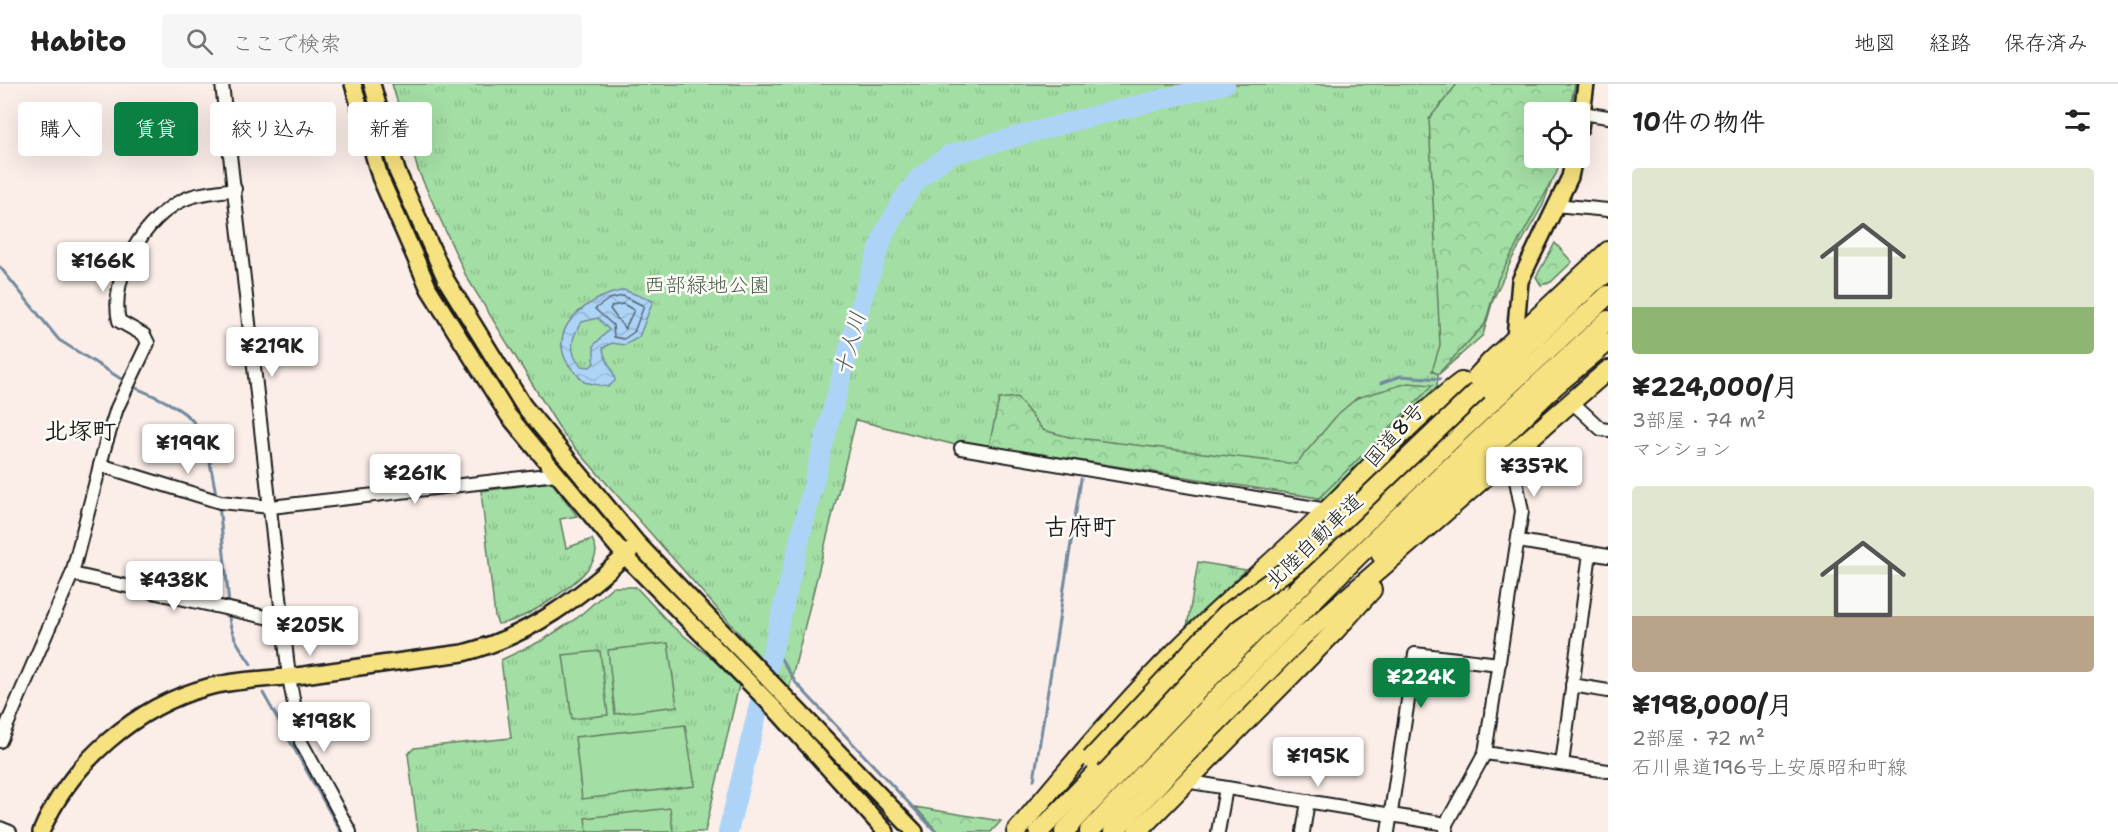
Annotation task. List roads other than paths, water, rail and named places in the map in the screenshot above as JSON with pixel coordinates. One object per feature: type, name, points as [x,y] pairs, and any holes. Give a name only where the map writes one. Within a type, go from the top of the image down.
[{"type":"highway","name":"国道8号","points":[[1026,830],[1053,817],[1258,603],[1311,557],[1491,361],[1608,251]]},
{"type":"highway","points":[[1515,338],[1608,272]]},
{"type":"highway","points":[[1026,830],[1226,614],[1301,560],[1589,287]]},
{"type":"highway","name":"北陸自動車道","points":[[1064,832],[1312,572],[1504,389],[1608,295]]},
{"type":"highway","name":"北陸自動車道","points":[[1089,832],[1236,676],[1328,583],[1608,320]]},
{"type":"highway","points":[[1113,832],[1344,592],[1555,386],[1608,342]]},
{"type":"highway","points":[[1573,403],[1571,396],[1575,378],[1591,357]]},
{"type":"highway","points":[[1026,830],[1101,728],[1165,662],[1245,584],[1327,510],[1434,402],[1491,361]]},
{"type":"highway","points":[[1304,636],[1410,546],[1608,370]]},
{"type":"highway","points":[[1137,832],[1335,631],[1410,546]]},
{"type":"main road","points":[[353,84],[380,177],[429,289],[508,416],[625,556],[743,675],[886,832]]},
{"type":"main road","points":[[372,84],[397,171],[446,280],[523,405],[638,544],[915,832]]},
{"type":"main road","points":[[1584,102],[1586,84]]},
{"type":"main road","points":[[1515,338],[1520,281],[1570,177],[1572,168]]},
{"type":"main road","points":[[41,832],[61,794],[82,767],[120,730],[171,700],[233,682],[289,677],[463,653],[489,646],[534,626],[578,597],[638,544]]},
{"type":"street","points":[[222,84],[289,677],[301,742],[350,832]]},
{"type":"street","points":[[1590,120],[1608,117]]},
{"type":"street","points":[[0,741],[72,574],[117,408],[148,343],[144,335],[120,321],[117,309],[123,272],[142,236],[162,215],[183,199],[235,189]]},
{"type":"street","points":[[1555,206],[1608,210]]},
{"type":"street","points":[[1573,403],[1601,429],[1608,430]]},
{"type":"street","points":[[961,448],[1327,510]]},
{"type":"street","points":[[1185,781],[1391,815],[1446,828],[1485,753],[1522,511],[1511,455]]},
{"type":"street","points":[[100,465],[220,502],[271,507],[556,474]]},
{"type":"street","points":[[1519,542],[1608,556]]},
{"type":"street","points":[[1562,764],[1590,553]]},
{"type":"street","points":[[72,574],[283,621]]},
{"type":"street","points":[[1388,832],[1415,654],[1499,664]]},
{"type":"street","points":[[1572,685],[1608,691]]},
{"type":"street","points":[[1485,753],[1608,771]]},
{"type":"street","points":[[1218,832],[1226,788]]},
{"type":"street","points":[[1303,832],[1308,801]]},
{"type":"street","points":[[0,828],[10,832]]},
{"type":"water","points":[[624,290],[653,301],[639,337],[625,345],[612,343],[603,348],[615,381],[608,387],[584,382],[565,360],[562,343],[564,331],[579,311],[613,293]],"holes":[[[598,318],[609,330],[594,345],[594,363],[590,367],[581,366],[574,356],[572,344],[575,333],[582,322]]]},
{"type":"waterway","name":"十人川","points":[[728,832],[820,457],[863,296],[884,234],[903,199],[919,178],[949,155],[1085,118],[1225,84]]},
{"type":"waterway","points":[[0,267],[59,340],[126,382]]},
{"type":"waterway","points":[[1381,383],[1401,376],[1440,379]]},
{"type":"waterway","points":[[131,386],[170,404],[196,424],[207,449],[217,498]]},
{"type":"waterway","points":[[1034,780],[1081,479]]},
{"type":"waterway","points":[[219,504],[229,604]]},
{"type":"waterway","points":[[229,616],[234,636],[251,664]]},
{"type":"waterway","points":[[773,646],[796,683],[936,832]]},
{"type":"waterway","points":[[263,693],[341,832]]},
{"type":"district","name":"北塚町","points":[[80,431]]},
{"type":"district","name":"古府町","points":[[1080,527]]},
{"type":"park label","name":"西部緑地公園","points":[[707,285]]}]
